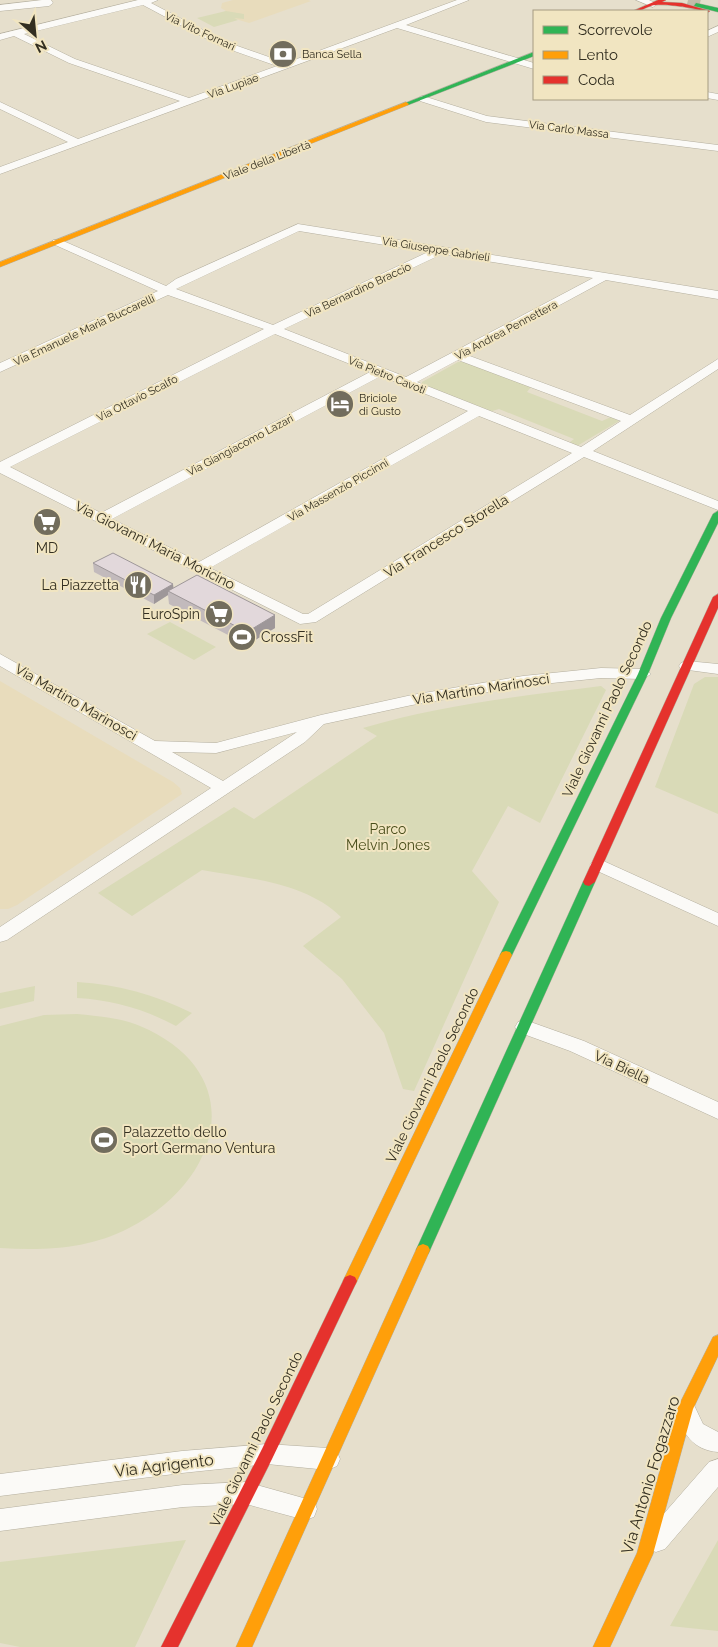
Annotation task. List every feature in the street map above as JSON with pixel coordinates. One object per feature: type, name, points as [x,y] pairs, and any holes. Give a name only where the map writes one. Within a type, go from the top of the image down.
[{"type":"main road","points":[[646,10],[658,2]]},
{"type":"main road","points":[[638,10],[658,2],[677,2],[703,6],[718,11]]},
{"type":"main road","points":[[703,6],[718,3]]},
{"type":"main road","name":"Viale della Libertà","points":[[0,265],[533,54]]},
{"type":"main road","name":"Viale Giovanni Paolo Secondo","points":[[169,1647],[267,1454],[561,840],[643,674],[666,618],[718,514]]},
{"type":"main road","points":[[244,1647],[599,865],[718,597]]},
{"type":"main road","name":"Via Antonio Fogazzaro","points":[[601,1647],[645,1554],[685,1409],[718,1341]]},
{"type":"street","points":[[0,2],[24,0]]},
{"type":"street","points":[[0,8],[49,3],[46,0]]},
{"type":"street","name":"Via Lupiae","points":[[0,171],[465,0]]},
{"type":"street","points":[[640,0],[658,2]]},
{"type":"street","points":[[1,36],[16,34],[147,1]]},
{"type":"street","name":"Via Vito Fornari","points":[[147,1],[223,44],[286,66]]},
{"type":"street","points":[[396,25],[533,66]]},
{"type":"street","points":[[16,34],[72,61],[190,102]]},
{"type":"street","name":"Via Carlo Massa","points":[[423,99],[486,119],[718,148]]},
{"type":"street","points":[[0,105],[78,143]]},
{"type":"street","name":"Via Giuseppe Gabrieli","points":[[166,290],[180,280],[298,227],[718,295]]},
{"type":"street","name":"Via Pietro Cavoti","points":[[57,242],[166,290],[274,330],[476,412],[718,506]]},
{"type":"street","name":"Via Bernardino Braccio","points":[[274,330],[441,250]]},
{"type":"street","name":"Via Andrea Pennettera","points":[[405,383],[606,276]]},
{"type":"street","name":"Via Emanuele Maria Buccarelli","points":[[0,368],[160,295],[166,290]]},
{"type":"street","name":"Via Ottavio Scalfo","points":[[0,468],[274,330]]},
{"type":"street","points":[[458,356],[632,420]]},
{"type":"street","points":[[581,453],[718,363]]},
{"type":"street","name":"Via Giangiacomo Lazari","points":[[102,518],[379,372]]},
{"type":"street","name":"Via Massenzio Piccinni","points":[[200,568],[476,412]]},
{"type":"street","name":"Via Francesco Storella","points":[[311,620],[581,453]]},
{"type":"street","name":"Via Giovanni Maria Moricino","points":[[0,468],[300,619],[311,620]]},
{"type":"street","name":"Via Martino Marinosci","points":[[0,659],[223,788],[298,738],[321,720]]},
{"type":"street","points":[[687,666],[718,669]]},
{"type":"street","name":"Via Martino Marinosci","points":[[152,746],[216,748],[321,720],[412,700],[523,681],[601,672],[643,674]]},
{"type":"street","points":[[0,936],[223,788]]},
{"type":"street","points":[[599,865],[718,920]]},
{"type":"street","name":"Via Biella","points":[[525,1027],[577,1046],[718,1111]]},
{"type":"street","points":[[685,1409],[695,1431],[718,1442]]},
{"type":"street","name":"Via Agrigento","points":[[0,1485],[182,1462],[267,1454],[328,1459]]},
{"type":"street","points":[[645,1554],[718,1470]]},
{"type":"street","points":[[0,1520],[183,1496],[246,1494],[305,1510]]},
{"type":"shaded area","points":[[233,0],[311,1],[249,23],[219,14],[226,11],[221,8],[222,3]]},
{"type":"shaded area","points":[[0,681],[173,782],[180,788],[182,794],[17,905],[8,909],[0,909]]},
{"type":"green space","points":[[226,11],[244,14],[244,19],[234,18],[238,20],[214,27],[197,18]]},
{"type":"green space","points":[[458,362],[466,362],[531,387],[527,392],[602,421],[611,417],[619,421],[577,446],[570,442],[574,439],[499,409],[489,412],[422,385],[422,382]]},
{"type":"green space","points":[[170,622],[216,647],[194,660],[147,634]]},
{"type":"green space","points":[[705,677],[718,677],[718,814],[655,787],[694,684]]},
{"type":"green space","name":"Parco Melvin Jones","points":[[601,686],[606,690],[540,823],[508,806],[472,871],[499,902],[414,1091],[403,1089],[384,1033],[342,979],[303,946],[341,917],[327,906],[311,896],[294,889],[257,879],[202,870],[132,916],[98,893],[234,807],[254,819],[377,736],[363,728],[451,707]]},
{"type":"green space","points":[[77,982],[122,988],[164,1001],[192,1013],[176,1026],[128,1006],[77,998]]},
{"type":"green space","points":[[35,986],[34,1001],[0,1009],[0,993]]},
{"type":"green space","name":"Palazzetto dello Sport Germano Ventura","points":[[77,1014],[117,1019],[140,1026],[175,1046],[198,1071],[210,1098],[211,1127],[203,1156],[186,1183],[161,1208],[114,1235],[82,1244],[50,1249],[0,1248],[0,1026],[44,1015]]},
{"type":"green space","points":[[186,1540],[135,1647],[20,1647],[0,1643],[0,1562]]},
{"type":"green space","points":[[718,1540],[718,1631],[670,1626]]},
{"type":"building","points":[[113,553],[173,584],[154,595],[93,563]]},
{"type":"building","points":[[197,575],[275,615],[247,632],[168,591]]},
{"type":"tunnel","points":[[688,0],[700,3]]},
{"type":"traffic: fast","points":[[696,5],[718,10]]},
{"type":"traffic: fast","points":[[406,104],[533,54]]},
{"type":"traffic: fast","points":[[506,955],[643,674],[666,618],[718,514]]},
{"type":"traffic: fast","points":[[423,1250],[589,882]]},
{"type":"traffic: slow","points":[[0,265],[406,104]]},
{"type":"traffic: slow","points":[[350,1281],[506,955]]},
{"type":"traffic: slow","points":[[244,1647],[423,1250]]},
{"type":"traffic: slow","points":[[601,1647],[645,1554],[685,1409],[718,1341]]},
{"type":"traffic: jam","points":[[638,10],[663,0]]},
{"type":"traffic: jam","points":[[660,4],[682,5],[703,10]]},
{"type":"traffic: jam","points":[[589,882],[718,597]]},
{"type":"traffic: jam","points":[[169,1647],[267,1454],[350,1281]]},
{"type":"place","name":"Banca Sella","points":[[283,54]]},
{"type":"place","name":"Briciole di Gusto","points":[[340,404]]},
{"type":"place","name":"MD","points":[[47,522]]},
{"type":"place","name":"La Piazzetta","points":[[138,585]]},
{"type":"place","name":"EuroSpin","points":[[219,614]]},
{"type":"place","name":"CrossFit","points":[[242,637]]},
{"type":"place","name":"Palazzetto dello Sport Germano Ventura","points":[[104,1140]]}]
